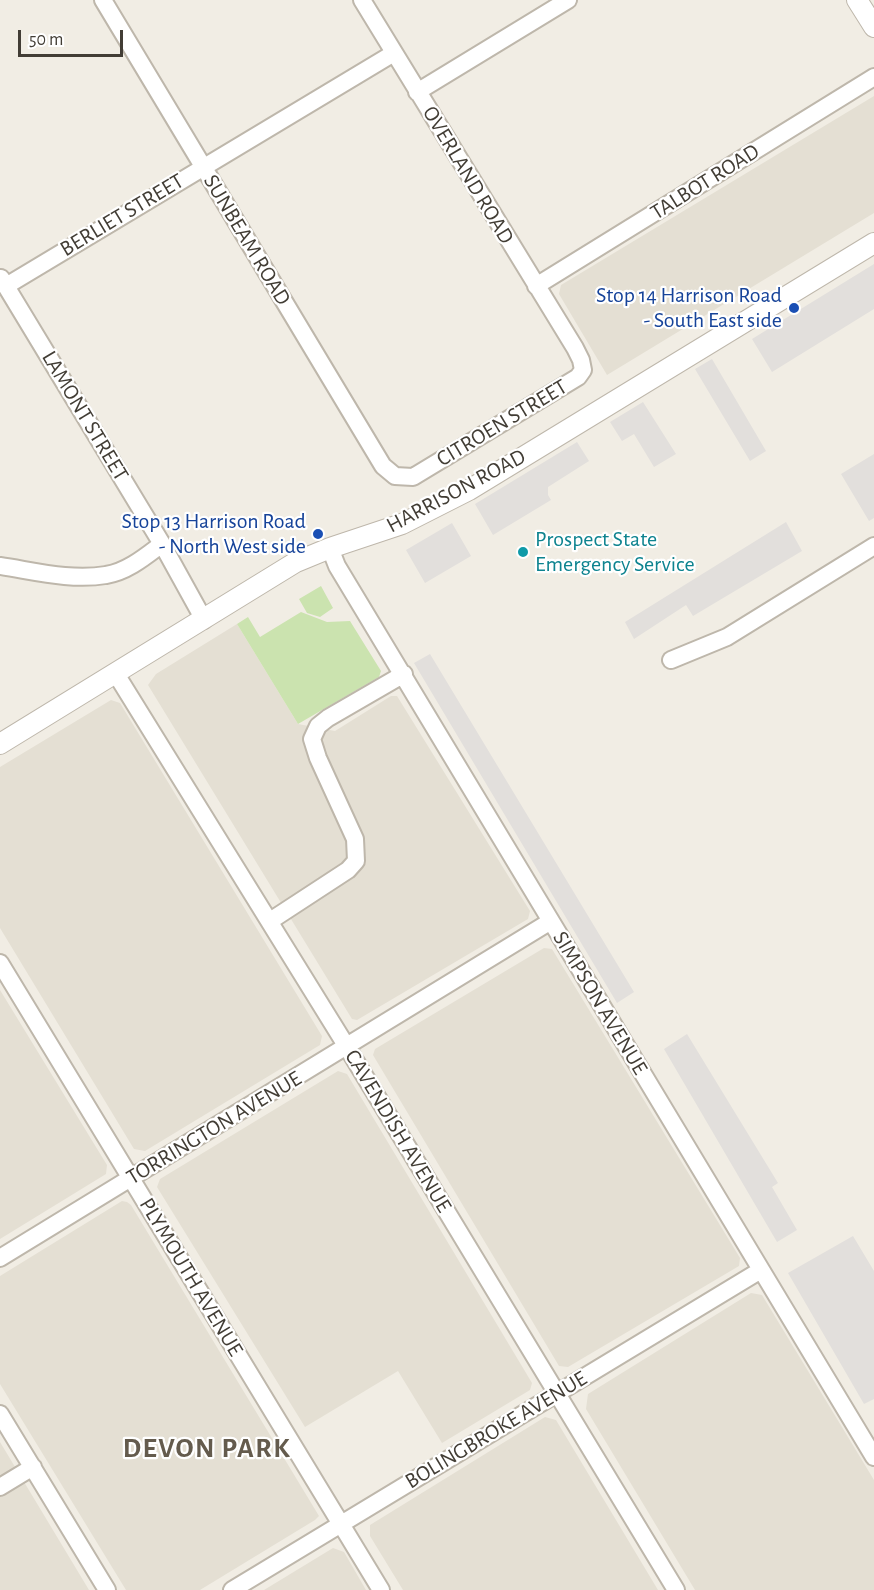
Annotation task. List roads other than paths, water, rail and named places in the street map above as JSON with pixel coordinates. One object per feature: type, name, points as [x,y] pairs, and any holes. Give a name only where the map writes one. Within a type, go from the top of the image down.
[{"type":"street","name":"SUNBEAM ROAD","points":[[103,0],[383,466],[395,476]]},
{"type":"street","name":"OVERLAND ROAD","points":[[362,0],[575,348]]},
{"type":"street","points":[[417,92],[568,0]]},
{"type":"street","points":[[857,0],[874,27]]},
{"type":"street","name":"BERLIET STREET","points":[[3,281],[394,53]]},
{"type":"street","name":"TALBOT ROAD","points":[[536,286],[874,77]]},
{"type":"street","name":"HARRISON ROAD","points":[[0,744],[296,562],[402,524],[469,490],[874,243]]},
{"type":"street","name":"LAMONT STREET","points":[[3,281],[162,544],[204,620]]},
{"type":"street","name":"CITROEN STREET","points":[[395,476],[413,477],[578,377],[583,370],[575,348]]},
{"type":"street","points":[[0,566],[75,577],[108,575],[141,561],[162,544]]},
{"type":"street","points":[[671,660],[727,636],[874,546]]},
{"type":"street","name":"SIMPSON AVENUE","points":[[330,548],[337,566],[874,1457]]},
{"type":"street","name":"CAVENDISH AVENUE","points":[[116,674],[270,921],[676,1590]]},
{"type":"street","points":[[270,921],[348,870],[356,861],[355,838],[318,758],[312,739],[318,726],[404,674]]},
{"type":"street","name":"TORRINGTON AVENUE","points":[[0,1258],[551,921]]},
{"type":"street","name":"PLYMOUTH AVENUE","points":[[0,963],[381,1590]]},
{"type":"street","name":"BOLINGBROKE AVENUE","points":[[232,1590],[761,1270]]},
{"type":"street","points":[[0,1414],[107,1590]]},
{"type":"street","points":[[0,1487],[33,1467]]},
{"type":"place","name":"Stop 14 Harrison Road - South East side","points":[[794,308]]},
{"type":"place","name":"Stop 13 Harrison Road - North West side","points":[[318,534]]},
{"type":"place","name":"Prospect State Emergency Service","points":[[523,552]]},
{"type":"district","name":"DEVON PARK","points":[[207,1449]]}]
